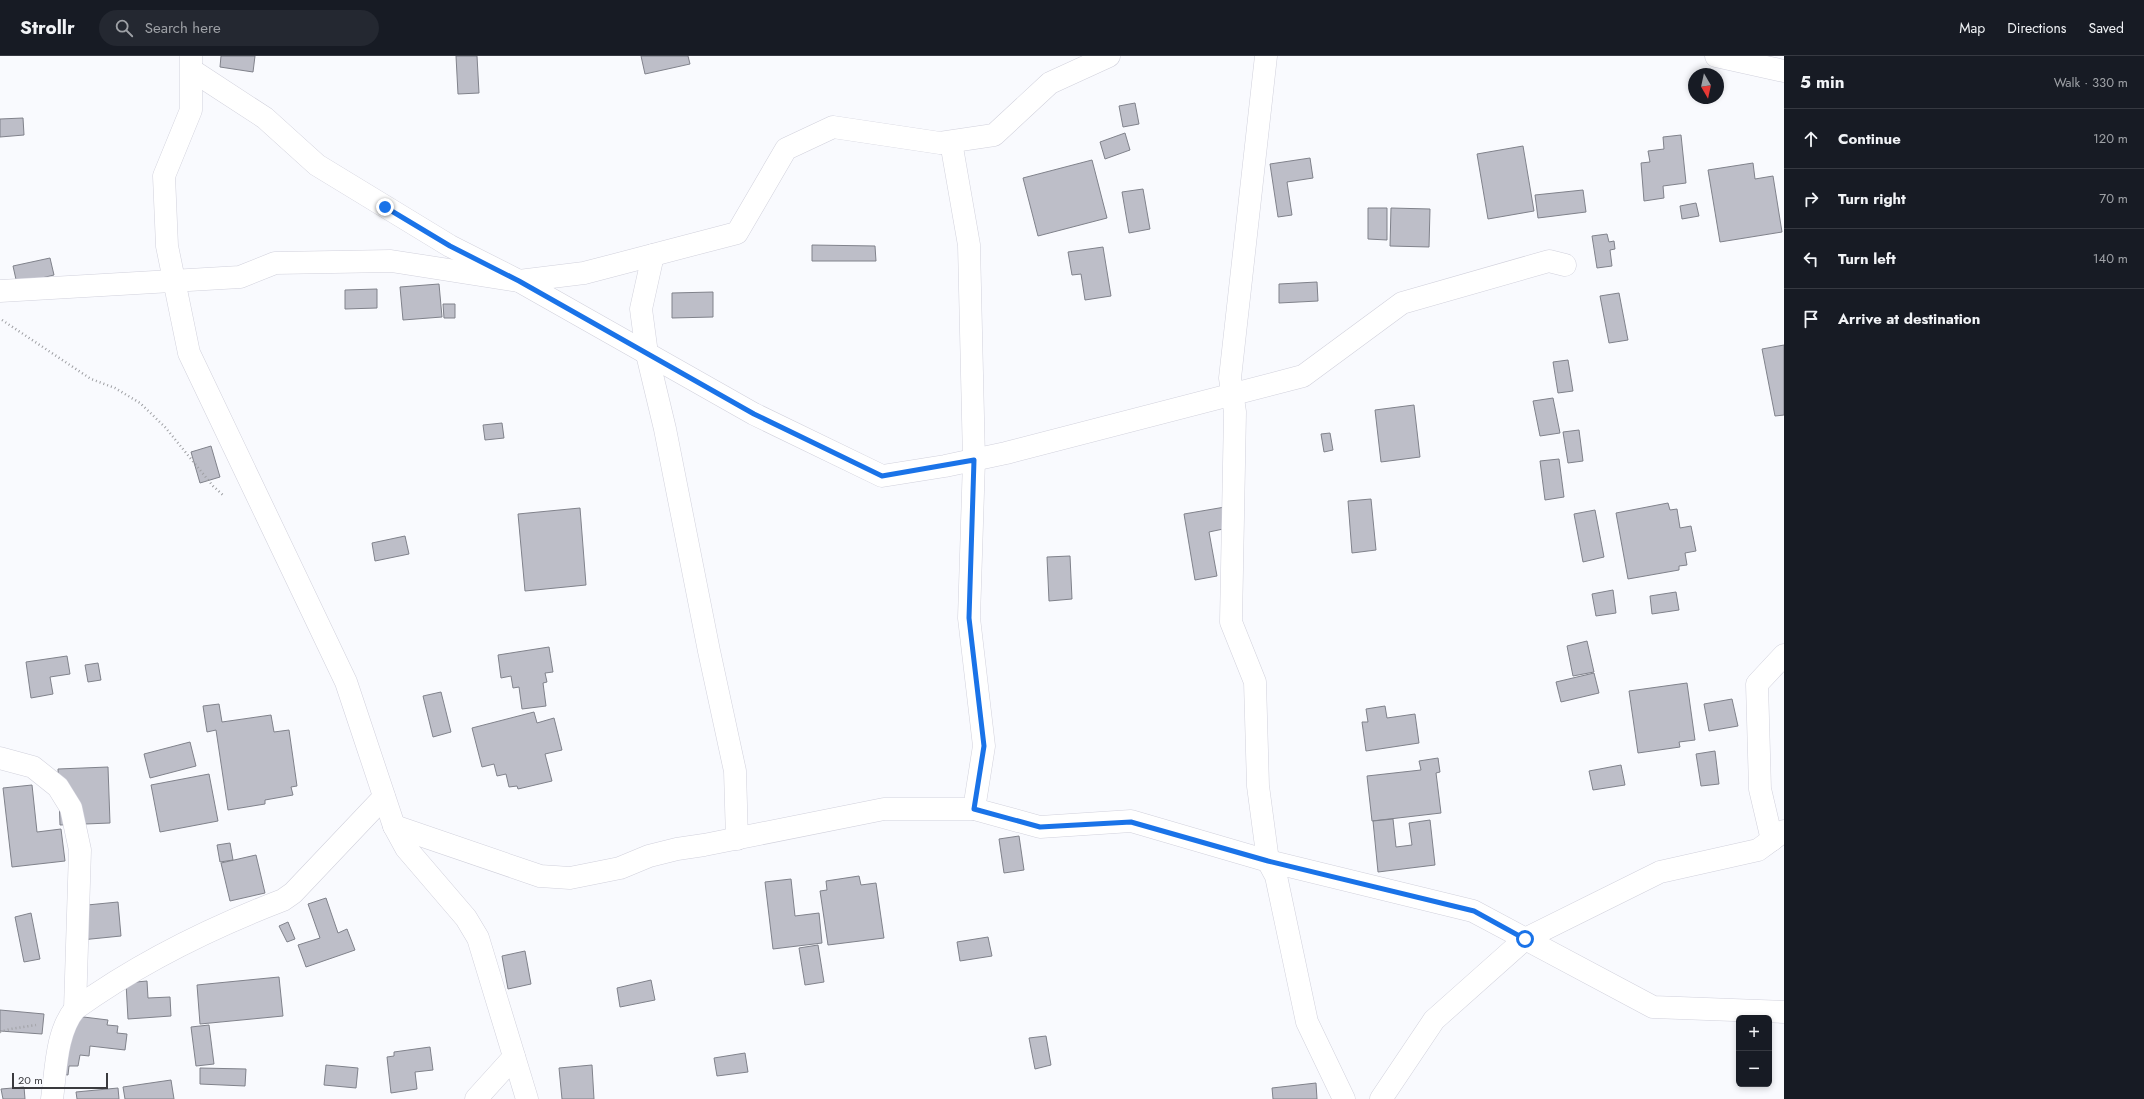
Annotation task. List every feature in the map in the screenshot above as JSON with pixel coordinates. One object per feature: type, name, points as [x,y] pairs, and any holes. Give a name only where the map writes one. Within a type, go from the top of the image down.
[{"type":"street","points":[[0,290],[175,282],[240,277],[275,263],[391,261],[519,281],[584,273],[737,233],[786,149],[833,127],[940,143],[994,135],[1050,83],[1109,56]]},
{"type":"street","points":[[1266,56],[1230,378],[1235,412],[1231,622],[1255,682],[1258,786],[1268,861],[1276,876],[1308,1022],[1344,1099]]},
{"type":"street","points":[[1716,56],[1784,71]]},
{"type":"street","points":[[192,64],[265,118],[317,165],[450,246],[519,281],[754,414],[882,476],[974,460],[1303,376],[1402,302],[1549,262],[1565,265]]},
{"type":"street","points":[[192,64],[191,110],[164,176],[167,246],[189,353],[264,515],[346,682],[394,826],[406,848],[466,918],[478,938],[527,1099]]},
{"type":"street","points":[[951,142],[969,245],[974,460],[969,618],[984,746],[974,809]]},
{"type":"street","points":[[653,255],[641,309],[647,354],[665,429],[708,651],[735,772],[737,839]]},
{"type":"street","points":[[1381,1099],[1434,1020],[1525,939],[1660,872],[1758,850],[1778,835],[1760,789],[1757,684],[1784,655]]},
{"type":"street","points":[[0,758],[33,767],[58,786],[71,808],[80,850],[75,1009]]},
{"type":"street","points":[[52,1099],[62,1033],[68,1017],[75,1009],[133,972],[201,934],[283,900],[293,893],[384,797]]},
{"type":"street","points":[[394,826],[540,876],[570,878],[620,868],[649,856],[677,849],[737,839],[884,809],[974,809],[1040,827],[1131,822],[1268,861],[1474,911],[1653,1007],[1784,1012]]},
{"type":"street","points":[[476,1099],[514,1057]]},
{"type":"path","points":[[0,318],[91,378],[115,388],[140,403],[165,427],[218,490],[224,495],[264,515]]},
{"type":"building","points":[[221,56],[255,56],[253,72],[220,67]]},
{"type":"building","points":[[456,56],[477,56],[479,93],[458,94]]},
{"type":"building","points":[[641,56],[688,56],[690,64],[645,74]]},
{"type":"building","points":[[1135,103],[1139,124],[1123,127],[1119,106]]},
{"type":"building","points":[[23,118],[24,135],[0,137],[0,119]]},
{"type":"building","points":[[1125,133],[1130,150],[1105,159],[1100,142]]},
{"type":"building","points":[[1681,135],[1686,183],[1663,186],[1664,198],[1644,201],[1641,163],[1650,162],[1648,151],[1664,149],[1663,137]]},
{"type":"building","points":[[1523,146],[1534,211],[1488,219],[1477,154]]},
{"type":"building","points":[[1310,158],[1313,178],[1287,182],[1292,215],[1278,217],[1270,164]]},
{"type":"building","points":[[1092,160],[1107,218],[1038,236],[1023,178]]},
{"type":"building","points":[[1753,163],[1755,179],[1773,176],[1782,232],[1720,242],[1708,170]]},
{"type":"building","points":[[1143,189],[1150,229],[1129,233],[1122,192]]},
{"type":"building","points":[[1583,190],[1586,212],[1538,218],[1535,195]]},
{"type":"building","points":[[1696,203],[1699,216],[1682,219],[1680,206]]},
{"type":"building","points":[[1368,208],[1387,208],[1387,240],[1368,239]]},
{"type":"building","points":[[1391,208],[1430,209],[1429,247],[1390,246]]},
{"type":"building","points":[[1607,234],[1609,242],[1614,241],[1615,249],[1610,250],[1612,266],[1597,268],[1592,236]]},
{"type":"building","points":[[812,245],[875,246],[876,261],[812,261]]},
{"type":"building","points":[[1103,247],[1111,296],[1085,300],[1081,274],[1072,275],[1068,252]]},
{"type":"building","points":[[50,258],[54,275],[17,284],[13,266]]},
{"type":"building","points":[[1317,282],[1318,301],[1279,303],[1279,284]]},
{"type":"building","points":[[439,284],[442,317],[403,320],[400,287]]},
{"type":"building","points":[[377,289],[377,308],[345,309],[345,290]]},
{"type":"building","points":[[713,292],[713,317],[672,318],[672,293]]},
{"type":"building","points":[[1619,293],[1628,340],[1609,343],[1600,296]]},
{"type":"building","points":[[443,304],[455,304],[455,318],[444,318]]},
{"type":"building","points":[[1784,345],[1784,415],[1775,416],[1762,349]]},
{"type":"building","points":[[1568,360],[1573,391],[1558,393],[1553,362]]},
{"type":"building","points":[[1553,398],[1560,433],[1540,436],[1533,401]]},
{"type":"building","points":[[1414,405],[1420,457],[1381,462],[1375,410]]},
{"type":"building","points":[[502,423],[504,438],[485,440],[483,425]]},
{"type":"building","points":[[1579,430],[1583,461],[1568,463],[1563,432]]},
{"type":"building","points":[[1330,433],[1333,450],[1324,452],[1321,434]]},
{"type":"building","points":[[211,446],[220,477],[200,483],[191,452]]},
{"type":"building","points":[[1559,459],[1564,497],[1545,500],[1540,461]]},
{"type":"building","points":[[1371,499],[1376,550],[1352,553],[1348,501]]},
{"type":"building","points":[[1668,503],[1670,510],[1677,509],[1680,528],[1691,526],[1696,551],[1685,553],[1687,565],[1679,566],[1679,570],[1628,579],[1616,513]]},
{"type":"building","points":[[1225,507],[1228,528],[1209,532],[1217,576],[1195,580],[1184,514]]},
{"type":"building","points":[[580,508],[586,585],[525,591],[518,514]]},
{"type":"building","points":[[1595,510],[1604,557],[1583,562],[1574,514]]},
{"type":"building","points":[[405,536],[409,554],[375,561],[372,543]]},
{"type":"building","points":[[1070,556],[1072,599],[1049,601],[1047,557]]},
{"type":"building","points":[[1613,590],[1616,613],[1596,616],[1592,594]]},
{"type":"building","points":[[1676,592],[1679,610],[1652,614],[1650,596]]},
{"type":"building","points":[[1587,641],[1594,672],[1573,676],[1567,646]]},
{"type":"building","points":[[549,647],[553,672],[545,673],[547,682],[543,683],[546,706],[522,709],[519,687],[513,688],[511,676],[501,678],[498,655]]},
{"type":"building","points":[[67,656],[70,674],[50,677],[53,694],[31,698],[26,662]]},
{"type":"building","points":[[98,663],[101,680],[88,682],[85,665]]},
{"type":"building","points":[[1594,673],[1599,693],[1561,702],[1556,682]]},
{"type":"building","points":[[1687,683],[1695,740],[1679,742],[1680,747],[1638,753],[1629,691]]},
{"type":"building","points":[[441,692],[451,732],[433,737],[423,696]]},
{"type":"building","points":[[1732,699],[1738,726],[1709,731],[1704,704]]},
{"type":"building","points":[[219,704],[222,722],[271,715],[274,732],[289,730],[297,786],[291,787],[293,795],[265,800],[265,804],[228,810],[216,730],[207,732],[203,706]]},
{"type":"building","points":[[1385,706],[1387,718],[1415,714],[1419,743],[1366,751],[1362,722],[1368,722],[1366,709]]},
{"type":"building","points":[[534,712],[537,723],[554,718],[562,750],[545,754],[552,781],[518,789],[517,786],[509,787],[506,774],[497,776],[494,764],[482,767],[472,728]]},
{"type":"building","points":[[190,742],[196,766],[150,778],[144,754]]},
{"type":"building","points":[[1715,751],[1719,784],[1701,786],[1696,754]]},
{"type":"building","points":[[1438,758],[1440,772],[1436,773],[1441,813],[1372,821],[1367,776],[1421,770],[1419,761]]},
{"type":"building","points":[[1621,765],[1625,785],[1593,790],[1589,771]]},
{"type":"building","points":[[108,767],[110,823],[60,825],[58,769]]},
{"type":"building","points":[[209,774],[218,821],[160,832],[151,785]]},
{"type":"building","points":[[32,785],[37,832],[61,829],[65,861],[12,867],[3,788]]},
{"type":"building","points":[[1393,819],[1396,847],[1412,845],[1409,823],[1430,820],[1435,865],[1378,872],[1373,821]]},
{"type":"building","points":[[1019,836],[1024,870],[1004,873],[999,839]]},
{"type":"building","points":[[230,843],[233,860],[220,862],[217,845]]},
{"type":"building","points":[[256,855],[265,893],[230,901],[221,863]]},
{"type":"building","points":[[859,876],[861,885],[876,883],[884,938],[828,945],[820,891],[827,890],[826,881]]},
{"type":"building","points":[[791,879],[795,916],[819,913],[822,943],[773,949],[765,882]]},
{"type":"building","points":[[326,898],[338,933],[347,929],[355,950],[306,967],[298,945],[320,938],[308,904]]},
{"type":"building","points":[[118,902],[121,936],[81,940],[77,906]]},
{"type":"building","points":[[31,913],[40,959],[24,962],[15,917]]},
{"type":"building","points":[[288,922],[295,939],[287,942],[279,926]]},
{"type":"building","points":[[988,937],[992,956],[960,961],[957,942]]},
{"type":"building","points":[[818,945],[824,982],[805,985],[799,948]]},
{"type":"building","points":[[525,951],[531,984],[508,989],[502,956]]},
{"type":"building","points":[[279,977],[283,1016],[200,1024],[197,985]]},
{"type":"building","points":[[651,980],[655,1000],[620,1007],[617,988]]},
{"type":"building","points":[[147,981],[148,998],[170,997],[171,1016],[128,1019],[126,983]]},
{"type":"building","points":[[0,1010],[44,1014],[42,1034],[0,1031]]},
{"type":"building","points":[[59,1014],[108,1020],[107,1025],[118,1026],[117,1033],[127,1034],[125,1050],[90,1046],[89,1056],[80,1055],[78,1066],[69,1066],[68,1075],[53,1073]]},
{"type":"building","points":[[209,1025],[214,1064],[196,1066],[191,1027]]},
{"type":"building","points":[[1046,1036],[1051,1065],[1035,1069],[1029,1038]]},
{"type":"building","points":[[430,1047],[433,1070],[415,1072],[417,1089],[391,1093],[387,1057],[394,1056],[394,1052]]},
{"type":"building","points":[[745,1053],[748,1072],[717,1076],[714,1058]]},
{"type":"building","points":[[326,1065],[358,1068],[356,1088],[324,1085]]},
{"type":"building","points":[[592,1065],[594,1099],[562,1099],[559,1068]]},
{"type":"building","points":[[200,1068],[246,1069],[245,1086],[200,1084]]},
{"type":"building","points":[[171,1080],[174,1099],[125,1099],[123,1087]]},
{"type":"building","points":[[1316,1083],[1317,1099],[1273,1099],[1272,1088]]},
{"type":"building","points":[[24,1087],[25,1099],[3,1099],[1,1089]]},
{"type":"building","points":[[118,1088],[119,1099],[77,1099],[76,1092]]},
{"type":"route","points":[[385,207],[450,246],[519,281],[754,414],[882,476],[974,460],[969,618],[984,746],[974,809],[1040,827],[1131,822],[1268,861],[1474,911],[1525,939]]}]
